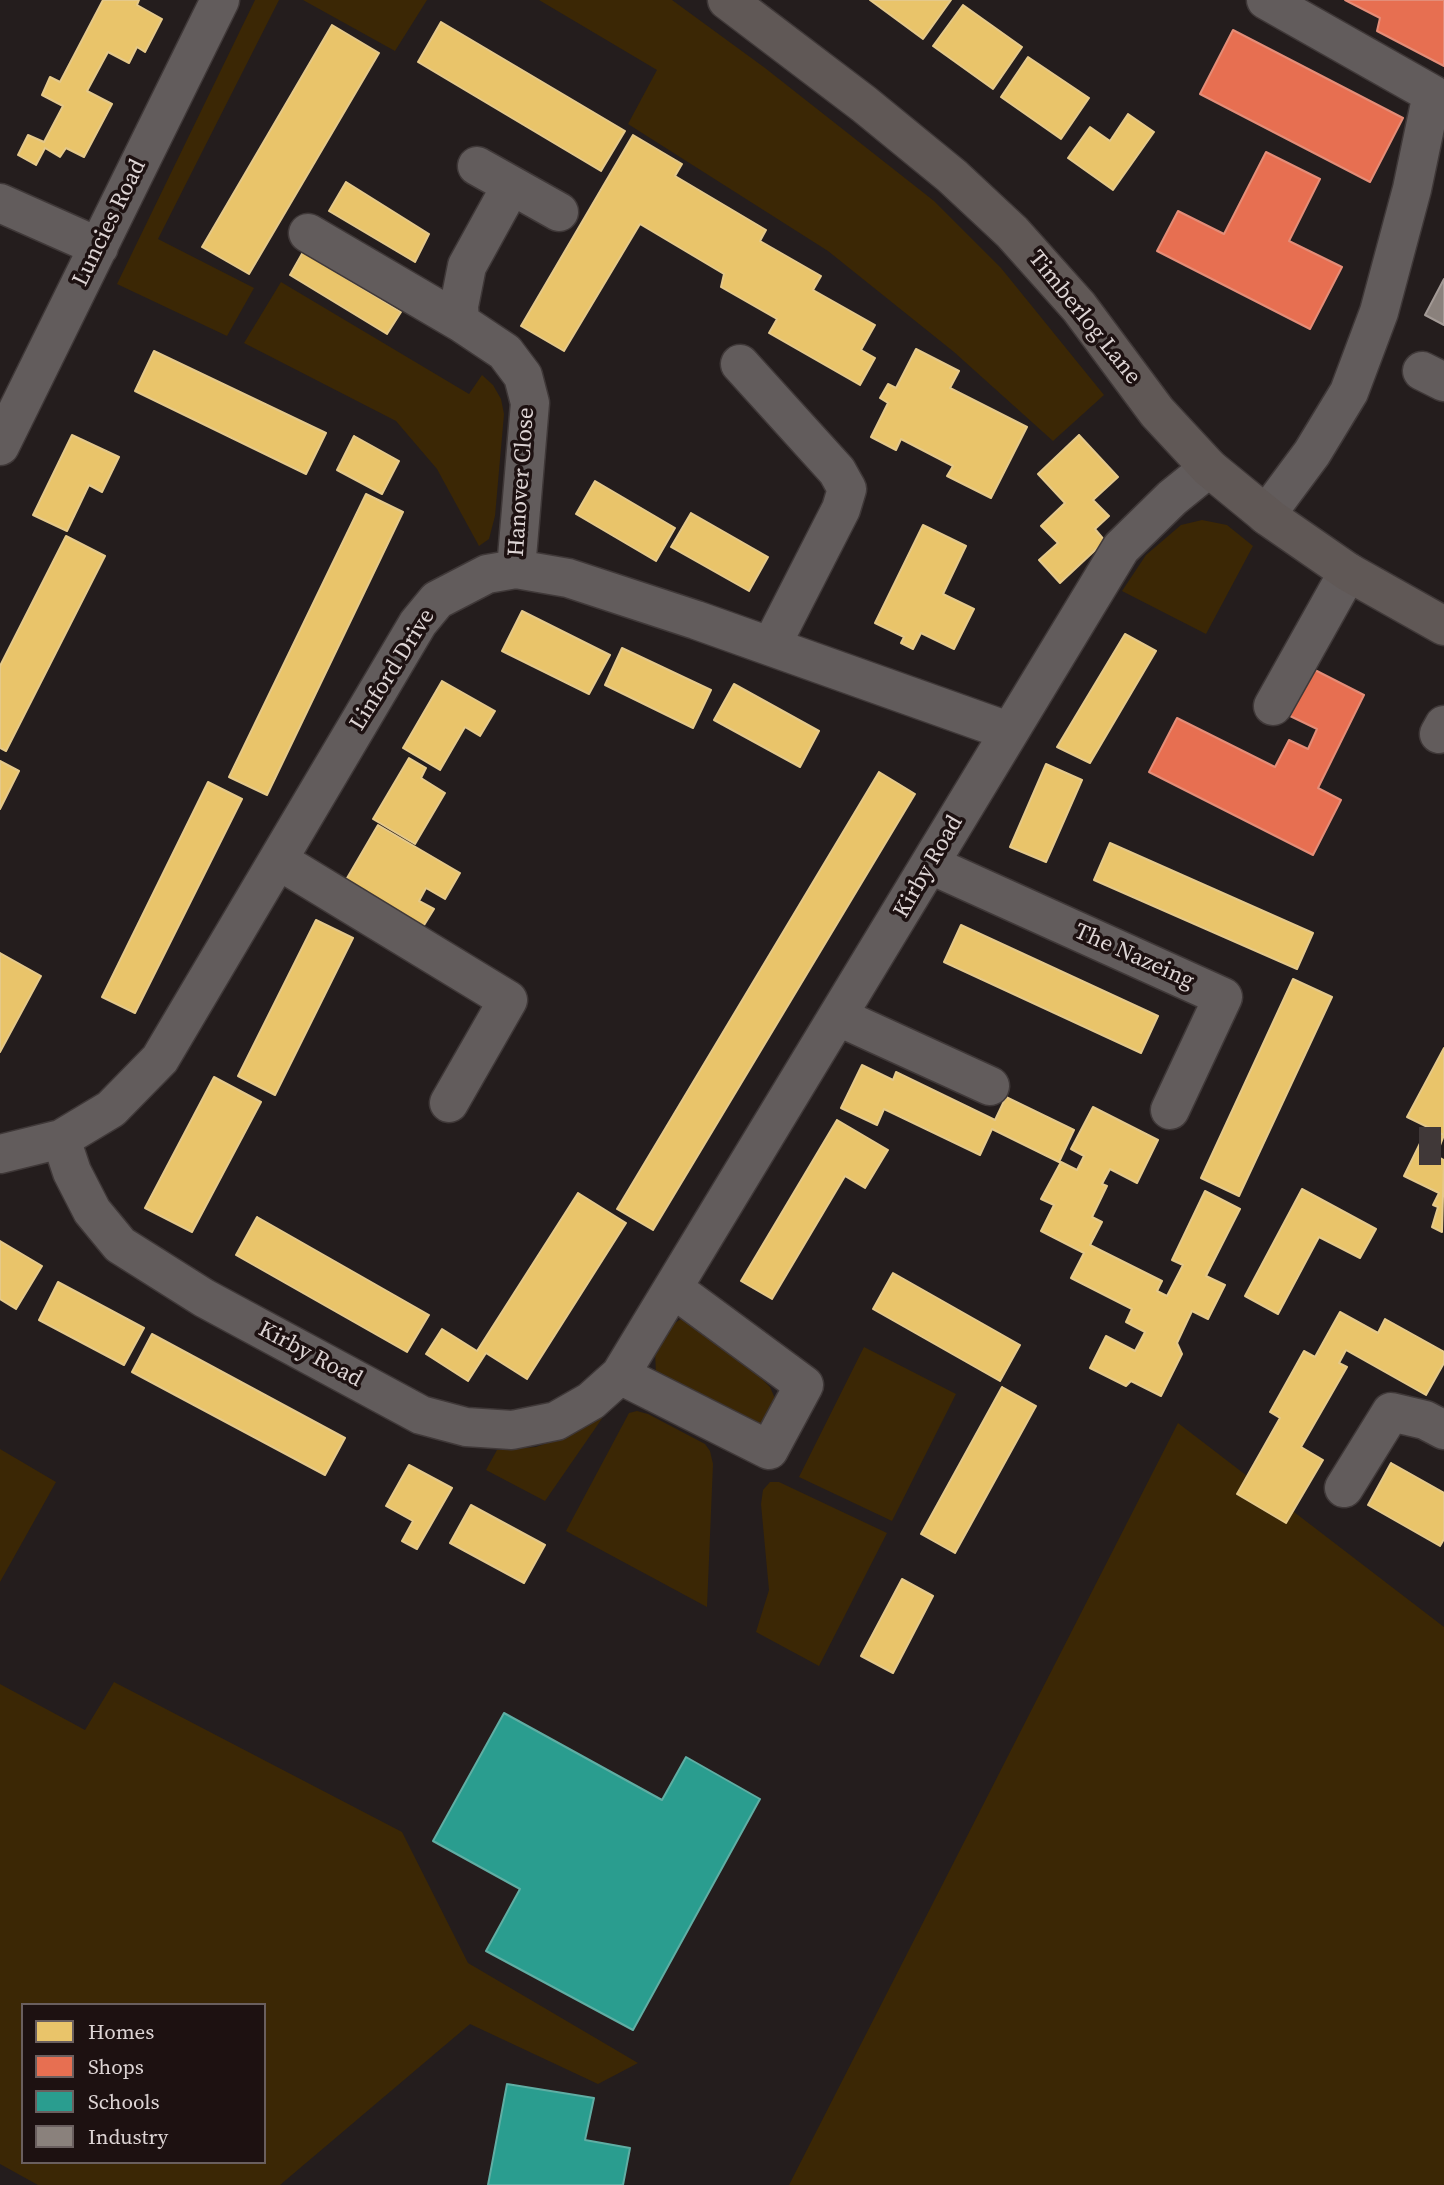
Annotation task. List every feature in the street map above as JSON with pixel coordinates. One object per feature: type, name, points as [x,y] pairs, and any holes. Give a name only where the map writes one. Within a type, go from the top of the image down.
[{"type":"main road","name":"Timberlog Lane","points":[[727,0],[864,104],[952,176],[1012,232],[1079,307],[1157,412],[1209,468],[1266,515],[1348,572],[1444,626]]},
{"type":"street","name":"Luncies Road","points":[[0,446],[220,0]]},
{"type":"street","points":[[1266,0],[1432,93],[1412,189],[1378,312],[1349,392],[1312,453],[1266,515]]},
{"type":"street","points":[[477,166],[559,212]]},
{"type":"street","points":[[460,322],[461,286],[467,266],[512,186]]},
{"type":"street","points":[[0,203],[99,247]]},
{"type":"street","name":"Hanover Close","points":[[308,233],[460,322],[505,352],[523,376],[530,403],[516,569]]},
{"type":"street","points":[[740,364],[837,471],[847,489],[841,509],[771,646]]},
{"type":"street","name":"Kirby Road","points":[[61,1139],[72,1172],[92,1211],[120,1245],[204,1298],[421,1415],[466,1427],[512,1430],[556,1421],[591,1401],[620,1375],[674,1289],[931,865],[1008,731],[1121,548],[1172,498],[1209,468]]},
{"type":"street","name":"Linford Drive","points":[[0,1154],[61,1139],[111,1109],[160,1059],[418,623],[438,600],[487,574],[516,569],[568,578],[771,646],[1008,731]]},
{"type":"street","points":[[1273,706],[1348,572]]},
{"type":"street","points":[[278,860],[508,1000],[449,1104]]},
{"type":"street","name":"The Nazeing","points":[[931,865],[1223,996],[1170,1110]]},
{"type":"street","points":[[839,1017],[990,1086]]},
{"type":"street","points":[[620,1375],[769,1450],[804,1385],[674,1289]]},
{"type":"street","points":[[1344,1488],[1391,1412],[1425,1420],[1444,1430]]},
{"type":"shaded area","points":[[255,0],[279,0],[158,239],[254,288],[227,336],[117,284]]},
{"type":"shaded area","points":[[303,0],[427,0],[395,51]]},
{"type":"shaded area","points":[[539,0],[672,0],[765,68],[934,201],[1001,268],[1104,395],[1053,441],[954,352],[828,251],[628,124],[657,70]]},
{"type":"shaded area","points":[[281,282],[469,394],[482,375],[493,385],[501,399],[504,414],[495,516],[489,539],[479,546],[437,469],[396,421],[244,343]]},
{"type":"shaded area","points":[[1202,520],[1227,525],[1253,546],[1206,634],[1122,591],[1146,555],[1181,525]]},
{"type":"shaded area","points":[[681,1319],[700,1323],[717,1335],[770,1387],[776,1401],[765,1422],[756,1424],[656,1376],[655,1349],[667,1328]]},
{"type":"shaded area","points":[[864,1347],[956,1394],[892,1521],[799,1477]]},
{"type":"shaded area","points":[[612,1404],[545,1501],[486,1470],[497,1450],[536,1447],[550,1442]]},
{"type":"shaded area","points":[[637,1411],[648,1414],[705,1444],[710,1451],[713,1464],[707,1607],[566,1531],[629,1413]]},
{"type":"shaded area","points":[[1178,1423],[1444,1627],[1444,2185],[789,2185]]},
{"type":"shaded area","points":[[0,1449],[56,1482],[0,1582]]},
{"type":"shaded area","points":[[770,1482],[779,1482],[887,1533],[819,1666],[756,1632],[769,1590],[761,1504],[763,1490]]},
{"type":"shaded area","points":[[114,1682],[402,1832],[468,1963],[638,2063],[598,2084],[470,2024],[280,2185],[38,2185],[0,2164],[0,1684],[85,1730]]},
{"type":"building: Homes","points":[[103,0],[139,0],[137,5],[162,19],[145,52],[137,47],[129,63],[108,52],[87,91],[112,104],[84,157],[66,148],[60,157],[45,148],[36,165],[18,155],[28,135],[44,142],[63,106],[42,95],[50,77],[60,82]]},
{"type":"building: Homes","points":[[870,0],[951,0],[923,39]]},
{"type":"building: Homes","points":[[963,5],[1022,47],[993,89],[933,46]]},
{"type":"building: Homes","points":[[441,22],[625,131],[601,171],[418,62]]},
{"type":"building: Homes","points":[[332,25],[379,53],[249,274],[202,247]]},
{"type":"building: Homes","points":[[1028,57],[1089,98],[1061,139],[1001,97]]},
{"type":"building: Homes","points":[[1128,114],[1154,132],[1113,190],[1068,158],[1090,127],[1110,141]]},
{"type":"building: Homes","points":[[633,135],[682,164],[675,176],[766,230],[760,241],[821,276],[813,290],[875,325],[861,350],[875,358],[860,385],[769,333],[777,319],[721,287],[724,274],[640,224],[564,351],[521,326]]},
{"type":"building: Homes","points":[[346,182],[429,234],[415,262],[329,211]]},
{"type":"building: Homes","points":[[303,252],[401,312],[387,334],[290,275]]},
{"type":"building: Homes","points":[[916,349],[959,371],[950,388],[1027,427],[991,498],[947,476],[953,466],[901,439],[896,450],[871,437],[888,403],[880,398],[888,384],[896,388]]},
{"type":"building: Homes","points":[[154,351],[326,433],[306,474],[135,391]]},
{"type":"building: Homes","points":[[72,435],[119,457],[102,492],[89,485],[67,531],[33,515]]},
{"type":"building: Homes","points":[[1079,435],[1118,477],[1093,500],[1109,516],[1095,529],[1105,541],[1060,583],[1039,560],[1058,543],[1041,526],[1065,503],[1038,474]]},
{"type":"building: Homes","points":[[354,436],[399,461],[382,494],[337,470]]},
{"type":"building: Homes","points":[[595,481],[675,528],[656,561],[576,514]]},
{"type":"building: Homes","points":[[366,494],[403,512],[267,795],[229,777]]},
{"type":"building: Homes","points":[[691,513],[768,557],[749,591],[671,547]]},
{"type":"building: Homes","points":[[923,525],[966,546],[943,594],[974,609],[954,649],[921,633],[913,649],[901,643],[904,637],[875,623]]},
{"type":"building: Homes","points":[[66,536],[105,556],[6,751],[0,748],[0,666]]},
{"type":"building: Homes","points":[[522,611],[610,655],[589,694],[502,651]]},
{"type":"building: Homes","points":[[1125,634],[1156,651],[1090,763],[1057,747]]},
{"type":"building: Homes","points":[[622,648],[711,690],[693,728],[605,685]]},
{"type":"building: Homes","points":[[442,681],[495,711],[480,736],[465,727],[440,770],[403,748]]},
{"type":"building: Homes","points":[[734,684],[819,731],[800,767],[714,720]]},
{"type":"building: Homes","points":[[409,758],[426,768],[421,778],[445,793],[415,844],[373,819]]},
{"type":"building: Homes","points":[[0,761],[19,771],[0,809]]},
{"type":"building: Homes","points":[[1046,764],[1082,780],[1046,862],[1010,847]]},
{"type":"building: Homes","points":[[879,772],[915,794],[653,1230],[617,1209]]},
{"type":"building: Homes","points":[[208,782],[242,799],[135,1013],[102,997]]},
{"type":"building: Homes","points":[[378,825],[460,873],[445,899],[426,888],[419,901],[434,909],[421,930],[343,885]]},
{"type":"building: Homes","points":[[1110,843],[1313,933],[1297,969],[1094,880]]},
{"type":"building: Homes","points":[[316,920],[353,938],[275,1095],[238,1076]]},
{"type":"building: Homes","points":[[961,925],[1158,1016],[1141,1053],[944,962]]},
{"type":"building: Homes","points":[[0,953],[41,976],[0,1052]]},
{"type":"building: Homes","points":[[1293,979],[1332,997],[1239,1196],[1201,1178]]},
{"type":"building: Homes","points":[[1444,1048],[1444,1135],[1407,1117]]},
{"type":"building: Homes","points":[[862,1065],[893,1080],[896,1072],[995,1120],[1006,1097],[1074,1130],[1059,1162],[992,1129],[980,1155],[884,1109],[877,1125],[841,1108]]},
{"type":"building: Homes","points":[[214,1077],[261,1102],[192,1232],[145,1208]]},
{"type":"building: Homes","points":[[1093,1107],[1158,1140],[1137,1183],[1110,1169],[1102,1184],[1107,1186],[1092,1217],[1102,1222],[1090,1245],[1162,1281],[1157,1291],[1167,1296],[1183,1265],[1172,1260],[1205,1191],[1240,1209],[1206,1276],[1225,1285],[1208,1319],[1192,1311],[1177,1343],[1182,1354],[1161,1396],[1131,1381],[1126,1386],[1090,1368],[1106,1336],[1135,1351],[1145,1332],[1126,1322],[1132,1309],[1071,1278],[1084,1253],[1041,1231],[1054,1205],[1041,1199],[1061,1162],[1077,1170],[1084,1156],[1071,1149]]},
{"type":"building: Homes","points":[[837,1120],[888,1150],[865,1188],[845,1176],[772,1299],[741,1281]]},
{"type":"building: Homes","points":[[1428,1127],[1444,1135],[1436,1156],[1444,1160],[1442,1232],[1432,1227],[1438,1207],[1433,1205],[1439,1193],[1404,1176]]},
{"type":"building: Homes","points":[[1302,1189],[1376,1229],[1360,1258],[1319,1237],[1278,1314],[1245,1296]]},
{"type":"building: Homes","points":[[578,1193],[626,1223],[527,1379],[486,1353],[468,1381],[426,1354],[442,1329],[477,1351]]},
{"type":"building: Homes","points":[[257,1217],[429,1315],[407,1352],[236,1255]]},
{"type":"building: Homes","points":[[0,1241],[42,1266],[16,1309],[0,1299]]},
{"type":"building: Homes","points":[[893,1273],[1020,1345],[1000,1381],[873,1309]]},
{"type":"building: Homes","points":[[58,1282],[144,1328],[124,1365],[39,1320]]},
{"type":"building: Homes","points":[[1340,1312],[1378,1333],[1385,1319],[1444,1352],[1444,1363],[1426,1395],[1346,1350],[1339,1363],[1347,1367],[1301,1447],[1323,1460],[1286,1523],[1237,1494],[1280,1418],[1270,1412],[1304,1351],[1315,1357]]},
{"type":"building: Homes","points":[[152,1334],[345,1438],[325,1475],[132,1372]]},
{"type":"building: Homes","points":[[1002,1387],[1036,1406],[955,1553],[921,1534]]},
{"type":"building: Homes","points":[[1391,1463],[1444,1493],[1444,1539],[1440,1546],[1368,1505]]},
{"type":"building: Homes","points":[[409,1465],[452,1488],[417,1549],[402,1541],[413,1521],[386,1506]]},
{"type":"building: Homes","points":[[471,1505],[545,1545],[524,1583],[450,1543]]},
{"type":"building: Homes","points":[[902,1579],[933,1596],[893,1673],[861,1656]]},
{"type":"building: Shops","points":[[1345,0],[1444,0],[1444,66],[1377,31],[1380,18]]},
{"type":"building: Shops","points":[[1233,30],[1403,118],[1370,182],[1200,94]]},
{"type":"building: Shops","points":[[1266,152],[1320,179],[1289,241],[1342,267],[1310,329],[1157,251],[1178,211],[1224,234]]},
{"type":"building: Shops","points":[[1311,668],[1364,695],[1318,788],[1341,800],[1313,855],[1149,772],[1177,718],[1275,767],[1289,740],[1308,749],[1317,729],[1288,715]]},
{"type":"building: Schools","points":[[504,1713],[662,1800],[686,1757],[760,1799],[633,2030],[486,1951],[520,1889],[433,1841]]},
{"type":"building: Schools","points":[[507,2084],[594,2098],[585,2140],[630,2148],[623,2185],[488,2185]]},
{"type":"building: Industry","points":[[1444,279],[1444,325],[1425,315]]},
{"type":"tunnel","points":[[1419,1146],[1441,1146]]}]
